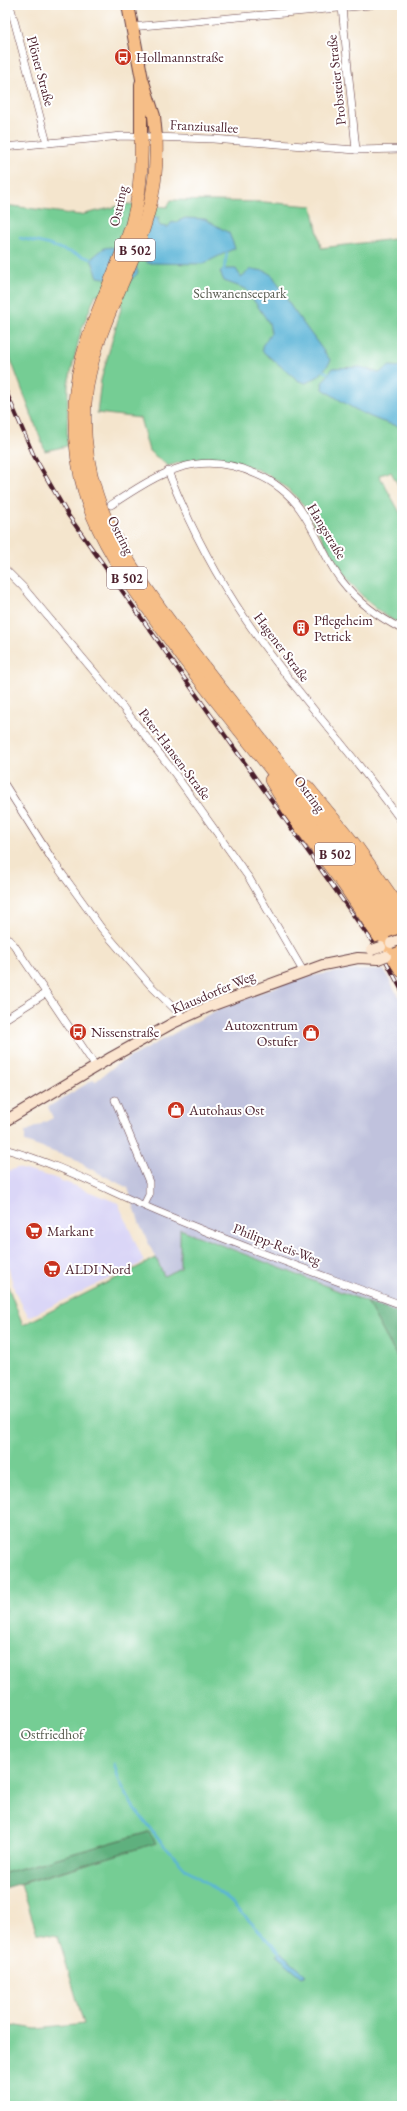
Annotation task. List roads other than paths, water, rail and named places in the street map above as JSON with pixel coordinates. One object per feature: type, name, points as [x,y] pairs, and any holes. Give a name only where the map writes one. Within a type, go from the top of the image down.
[{"type":"highway","name":"Ostring","points":[[141,136],[142,159],[138,192],[127,239],[107,301],[93,358],[85,403],[86,446],[96,493],[111,530],[148,591],[198,661],[334,835],[402,931]]},
{"type":"highway","name":"Ostring","points":[[156,137],[157,155],[152,195],[140,236],[107,301],[83,355],[75,402],[76,447],[86,495],[103,536],[141,599],[175,648],[264,761],[274,786],[282,800],[343,883],[402,971]]},
{"type":"highway","points":[[267,748],[295,774],[334,818],[402,912]]},
{"type":"main road","name":"Ostring","points":[[128,5],[142,79],[152,106],[156,137]]},
{"type":"main road","name":"Ostring","points":[[141,136],[142,79]]},
{"type":"street","name":"Plöner Straße","points":[[10,5],[47,143]]},
{"type":"street","points":[[131,27],[371,5]]},
{"type":"street","name":"Probsteier Straße","points":[[342,7],[356,150]]},
{"type":"street","name":"Franziusallee","points":[[5,147],[98,137],[141,136],[213,139],[356,150],[402,149]]},
{"type":"street","name":"Hangstraße","points":[[111,505],[146,482],[168,471],[208,462],[238,466],[268,480],[284,492],[300,509],[341,580],[362,603],[386,621],[402,629]]},
{"type":"street","name":"Hagener Straße","points":[[168,471],[199,543],[228,595],[258,638],[402,822]]},
{"type":"street","name":"Peter-Hansen-Straße","points":[[5,569],[23,587],[97,675],[170,767],[249,878],[303,971]]},
{"type":"street","points":[[5,785],[52,861],[102,929],[151,986],[184,1018]]},
{"type":"street","points":[[5,936],[14,945],[96,1067]]},
{"type":"street","name":"Klausdorfer Weg","points":[[5,1121],[96,1067],[184,1018],[208,1007],[303,971],[388,951],[402,939]]},
{"type":"street","points":[[5,1019],[46,993]]},
{"type":"street","points":[[115,1100],[149,1182],[149,1195],[144,1205]]},
{"type":"street","name":"Philipp-Reis-Weg","points":[[5,1149],[49,1162],[144,1205],[261,1253],[402,1305]]},
{"type":"water","points":[[159,217],[158,220],[160,226],[168,227],[172,222],[174,223],[185,218],[205,219],[229,233],[235,248],[203,264],[147,263],[131,221]]},
{"type":"water","points":[[112,247],[134,260],[138,273],[129,282],[98,277],[91,259],[104,248]]},
{"type":"water","points":[[224,269],[236,269],[241,277],[251,269],[265,271],[273,276],[292,308],[331,361],[319,376],[306,383],[299,381],[262,351],[262,346],[271,333],[269,323],[246,289],[224,281],[220,272]]},
{"type":"water","points":[[390,366],[402,367],[402,427],[370,417],[323,389],[322,383],[333,368],[361,367],[379,373]]},
{"type":"water","points":[[280,1952],[307,1975],[302,1977],[277,1956]]},
{"type":"waterway","points":[[20,238],[46,244],[91,259]]},
{"type":"waterway","points":[[224,269],[227,253]]},
{"type":"waterway","points":[[324,371],[328,373]]},
{"type":"waterway","points":[[114,1764],[119,1780],[132,1805],[159,1840],[186,1869],[226,1897],[280,1952]]},
{"type":"railway","points":[[5,389],[34,456],[68,515],[386,961],[402,991]]},
{"type":"place","name":"Hollmannstraße","points":[[123,57]]},
{"type":"place","name":"Pflegeheim Petrick","points":[[301,628]]},
{"type":"place","name":"Nissenstraße","points":[[78,1032]]},
{"type":"place","name":"Autozentrum Ostufer","points":[[311,1033]]},
{"type":"place","name":"Autohaus Ost","points":[[176,1110]]},
{"type":"place","name":"Markant","points":[[34,1231]]},
{"type":"place","name":"ALDI Nord","points":[[52,1269]]},
{"type":"park label","name":"Schwanenseepark","points":[[240,293]]},
{"type":"park label","name":"Ostfriedhof","points":[[52,1734]]}]
